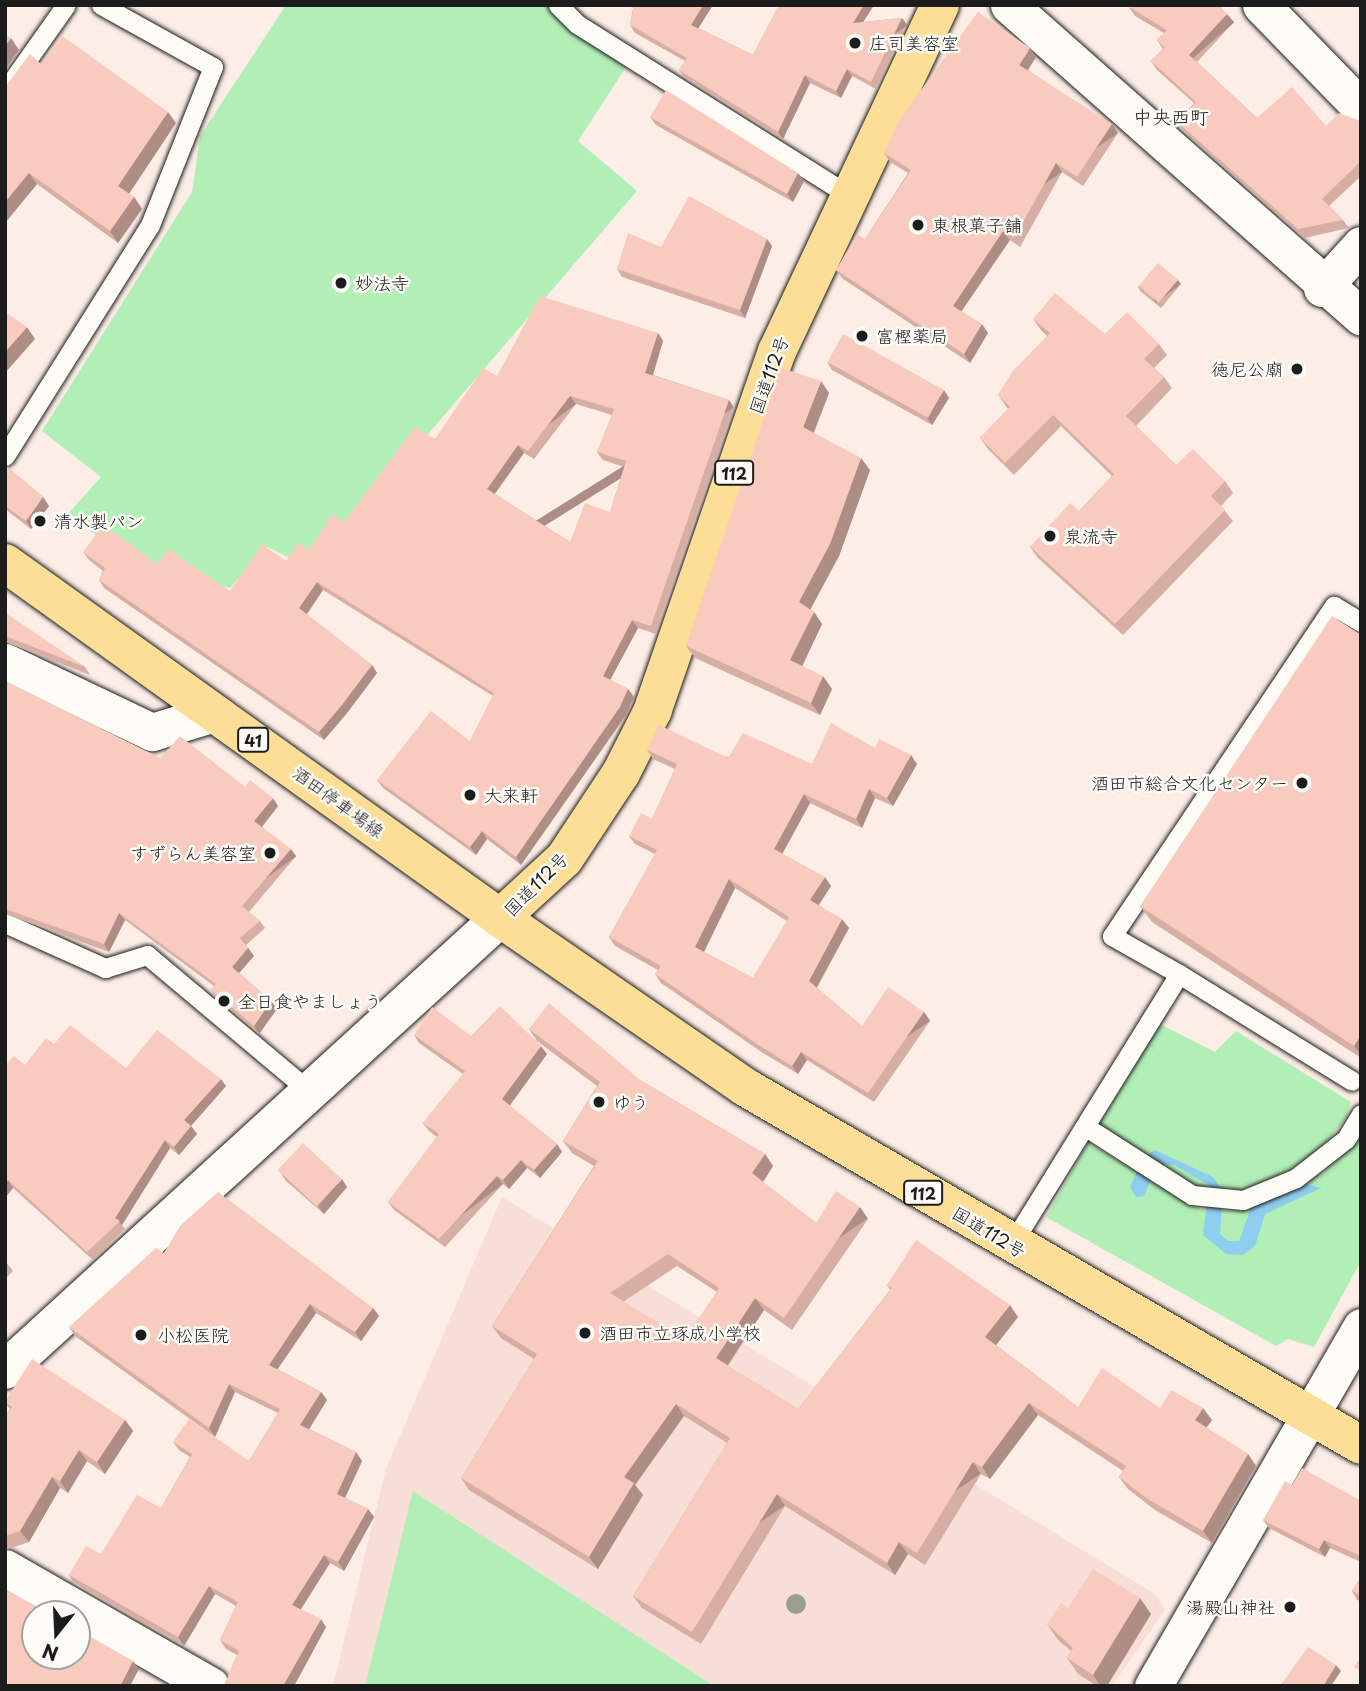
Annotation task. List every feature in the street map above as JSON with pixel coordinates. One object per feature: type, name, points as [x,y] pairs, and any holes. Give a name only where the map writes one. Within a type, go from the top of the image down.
[{"type":"main road","name":"国道112号","points":[[940,5],[847,194],[777,351],[653,710],[621,774],[564,859],[500,918],[745,1087],[1310,1420],[1361,1445]]},
{"type":"main road","name":"酒田停車場線","points":[[5,563],[500,918]]},
{"type":"street","points":[[1009,5],[1322,288],[1361,316]]},
{"type":"street","points":[[1261,5],[1361,108]]},
{"type":"street","points":[[1322,288],[1361,244]]},
{"type":"street","points":[[5,662],[152,732],[214,713]]},
{"type":"street","points":[[5,1370],[500,918]]},
{"type":"street","points":[[1153,1686],[1310,1420],[1361,1327]]},
{"type":"street","points":[[5,1568],[211,1686]]},
{"type":"lane","points":[[5,91],[66,5]]},
{"type":"lane","points":[[5,456],[150,225],[213,66],[101,5]]},
{"type":"lane","points":[[558,5],[577,24],[847,194]]},
{"type":"lane","points":[[1352,1082],[1179,974],[1112,936],[1334,606],[1361,622]]},
{"type":"lane","points":[[5,923],[105,968],[147,955],[310,1092]]},
{"type":"lane","points":[[1011,1245],[1179,974]]},
{"type":"lane","points":[[1086,1127],[1192,1195],[1243,1200],[1296,1178],[1346,1139],[1361,1114]]},
{"type":"shaded area","name":"酒田市立琢成小学校","points":[[502,1197],[1155,1594],[1165,1610],[1112,1686],[333,1686],[386,1469]]},
{"type":"green space","name":"妙法寺","points":[[286,5],[553,5],[628,64],[578,141],[637,191],[392,476],[305,565],[267,547],[230,588],[122,555],[68,514],[101,477],[42,431],[192,192],[200,136]]},
{"type":"green space","points":[[1160,1024],[1215,1052],[1236,1031],[1351,1102],[1346,1117],[1324,1147],[1282,1176],[1239,1190],[1196,1186],[1099,1125]]},
{"type":"green space","points":[[1361,1137],[1361,1261],[1314,1347],[1288,1339],[1276,1346],[1046,1217],[1088,1143],[1200,1209],[1241,1211],[1323,1173]]},
{"type":"green space","points":[[413,1491],[714,1686],[365,1686]]},
{"type":"water","points":[[1155,1150],[1213,1177],[1223,1191],[1220,1234],[1228,1241],[1239,1241],[1251,1208],[1307,1184],[1321,1188],[1265,1214],[1255,1246],[1243,1255],[1226,1254],[1203,1235],[1209,1185],[1174,1165],[1158,1164],[1144,1196],[1136,1197],[1130,1187],[1144,1157]]},
{"type":"building","points":[[634,5],[703,5],[691,25],[753,55],[779,5],[864,5],[853,23],[902,18],[871,82],[847,69],[836,91],[805,75],[778,132],[679,70],[687,58],[630,25]]},
{"type":"building","points":[[1219,5],[1227,14],[1189,55],[1257,118],[1292,87],[1326,126],[1339,113],[1361,123],[1361,161],[1322,199],[1343,220],[1298,229],[1177,122],[1196,102],[1151,61],[1165,48],[1157,40],[1167,30],[1129,7]]},
{"type":"building","points":[[978,12],[1030,48],[1019,65],[1112,124],[1077,177],[1056,163],[1014,238],[1003,231],[953,306],[982,324],[964,354],[836,270],[857,234],[865,239],[911,170],[884,153],[899,120]]},
{"type":"building","points":[[5,34],[11,38],[5,46]]},
{"type":"building","points":[[61,35],[168,112],[118,186],[134,197],[110,231],[29,173],[5,202],[5,87],[30,54],[41,64]]},
{"type":"building","points":[[666,90],[798,173],[787,194],[650,117]]},
{"type":"building","points":[[689,196],[767,239],[740,310],[617,269],[628,233],[661,247]]},
{"type":"building","points":[[1158,263],[1178,280],[1159,303],[1139,286]]},
{"type":"building","points":[[1055,293],[1105,334],[1127,312],[1159,344],[1144,359],[1164,377],[1126,416],[1176,465],[1193,449],[1225,481],[1211,496],[1225,510],[1115,624],[1030,547],[1070,503],[1079,511],[1114,474],[1053,415],[1005,463],[980,438],[1010,407],[998,395],[1012,372],[1050,333],[1033,319]]},
{"type":"building","points":[[540,296],[658,333],[645,373],[729,400],[651,626],[632,620],[603,676],[628,689],[620,707],[516,857],[482,831],[470,847],[377,780],[431,711],[470,741],[494,693],[317,582],[299,608],[372,665],[319,732],[99,580],[105,568],[83,552],[103,525],[158,564],[168,549],[230,591],[262,544],[286,561],[298,543],[309,550],[332,514],[344,522],[415,427],[435,439],[483,368],[497,376]],"holes":[[[570,396],[614,409],[597,452],[626,461],[610,512],[585,503],[570,542],[487,489],[518,445],[528,451]]]},
{"type":"building","points":[[5,312],[27,327],[5,352]]},
{"type":"building","points":[[843,334],[944,390],[928,418],[827,362]]},
{"type":"building","points":[[781,368],[821,381],[803,427],[861,458],[830,544],[799,602],[814,612],[790,660],[823,676],[811,703],[686,646]]},
{"type":"building","points":[[5,465],[43,497],[26,521],[5,506]]},
{"type":"building","points":[[5,613],[85,667],[5,636]]},
{"type":"building","name":"酒田市総合文化センター","points":[[1332,616],[1361,635],[1361,1035],[1354,1046],[1140,906]]},
{"type":"building","points":[[5,681],[160,758],[180,736],[245,787],[250,780],[273,798],[254,821],[291,849],[242,906],[260,921],[240,938],[248,948],[232,967],[271,1001],[254,1026],[211,990],[216,984],[119,913],[104,944],[5,909]]},
{"type":"building","points":[[831,723],[875,748],[879,739],[911,755],[887,798],[869,789],[856,819],[804,794],[774,849],[825,877],[810,900],[842,919],[809,981],[862,1026],[888,987],[924,1012],[868,1093],[801,1052],[792,1066],[655,974],[661,966],[609,937],[657,850],[629,836],[641,813],[652,819],[677,764],[647,750],[659,725],[728,758],[743,733],[812,764]],"holes":[[[729,879],[789,917],[753,978],[695,947]]]},
{"type":"building","points":[[549,1003],[640,1080],[765,1154],[752,1173],[816,1223],[836,1191],[860,1207],[784,1318],[755,1298],[716,1358],[798,1409],[892,1288],[887,1285],[916,1240],[1010,1305],[985,1337],[1078,1407],[1102,1368],[1160,1408],[1171,1390],[1203,1408],[1195,1420],[1248,1454],[1203,1531],[1146,1498],[1119,1477],[1126,1466],[1029,1403],[982,1467],[973,1462],[917,1553],[899,1542],[887,1563],[777,1494],[692,1632],[633,1596],[730,1438],[676,1404],[624,1477],[634,1483],[589,1557],[461,1478],[537,1354],[492,1326],[598,1161],[563,1141],[600,1082],[529,1029]],"holes":[[[668,1254],[719,1288],[685,1339],[610,1293]]]},
{"type":"building","points":[[500,1006],[541,1046],[502,1099],[557,1144],[534,1170],[521,1160],[503,1180],[497,1176],[439,1239],[388,1202],[439,1134],[423,1123],[465,1071],[414,1035],[432,1007],[471,1036]]},
{"type":"building","points":[[70,1025],[126,1068],[157,1030],[221,1079],[184,1120],[191,1126],[174,1147],[165,1140],[115,1218],[120,1221],[87,1252],[8,1180],[5,1183],[5,1066],[14,1056],[25,1065],[46,1038],[54,1044]]},
{"type":"building","points":[[303,1143],[342,1179],[317,1206],[278,1170]]},
{"type":"building","points":[[218,1192],[373,1308],[355,1332],[310,1304],[269,1365],[321,1392],[300,1425],[356,1452],[337,1494],[368,1509],[338,1562],[324,1555],[292,1605],[321,1619],[283,1686],[224,1686],[239,1651],[220,1640],[238,1602],[209,1586],[178,1637],[69,1575],[86,1546],[101,1554],[137,1495],[161,1508],[192,1454],[173,1442],[189,1419],[249,1461],[280,1409],[229,1384],[209,1428],[69,1327],[156,1248],[164,1253],[180,1226]]},
{"type":"building","points":[[32,1359],[125,1420],[97,1462],[79,1450],[60,1481],[52,1477],[20,1531],[5,1536],[5,1416],[12,1407],[5,1401]]},
{"type":"building","points":[[1302,1468],[1361,1501],[1361,1556],[1324,1540],[1319,1549],[1263,1520],[1285,1481],[1292,1485]]},
{"type":"building","points":[[1093,1569],[1140,1598],[1093,1675],[1067,1658],[1073,1648],[1047,1624],[1061,1603],[1068,1608]]},
{"type":"building","points":[[1361,1577],[1361,1596],[1352,1591]]},
{"type":"building","points":[[5,1589],[25,1600],[21,1600],[21,1670],[91,1670],[91,1637],[133,1661],[120,1686],[5,1686]]},
{"type":"building","points":[[1308,1647],[1336,1665],[1323,1686],[1280,1686]]},
{"type":"building","points":[[1361,1657],[1361,1671],[1354,1667]]},
{"type":"place","name":"庄司美容室","points":[[855,43]]},
{"type":"place","name":"東根菓子舗","points":[[918,225]]},
{"type":"place","name":"妙法寺","points":[[341,283]]},
{"type":"place","name":"富樫薬局","points":[[862,336]]},
{"type":"place","name":"徳尼公廟","points":[[1297,369]]},
{"type":"place","name":"清水製パン","points":[[40,521]]},
{"type":"place","name":"泉流寺","points":[[1050,536]]},
{"type":"place","name":"酒田市総合文化センター","points":[[1302,783]]},
{"type":"place","name":"大来軒","points":[[470,795]]},
{"type":"place","name":"すずらん美容室","points":[[270,853]]},
{"type":"place","name":"全日食やましょう","points":[[224,1001]]},
{"type":"place","name":"ゆう","points":[[599,1102]]},
{"type":"place","name":"酒田市立琢成小学校","points":[[585,1333]]},
{"type":"place","name":"小松医院","points":[[141,1335]]},
{"type":"place","name":"湯殿山神社","points":[[1290,1607]]},
{"type":"district","name":"中央西町","points":[[1171,117]]}]
